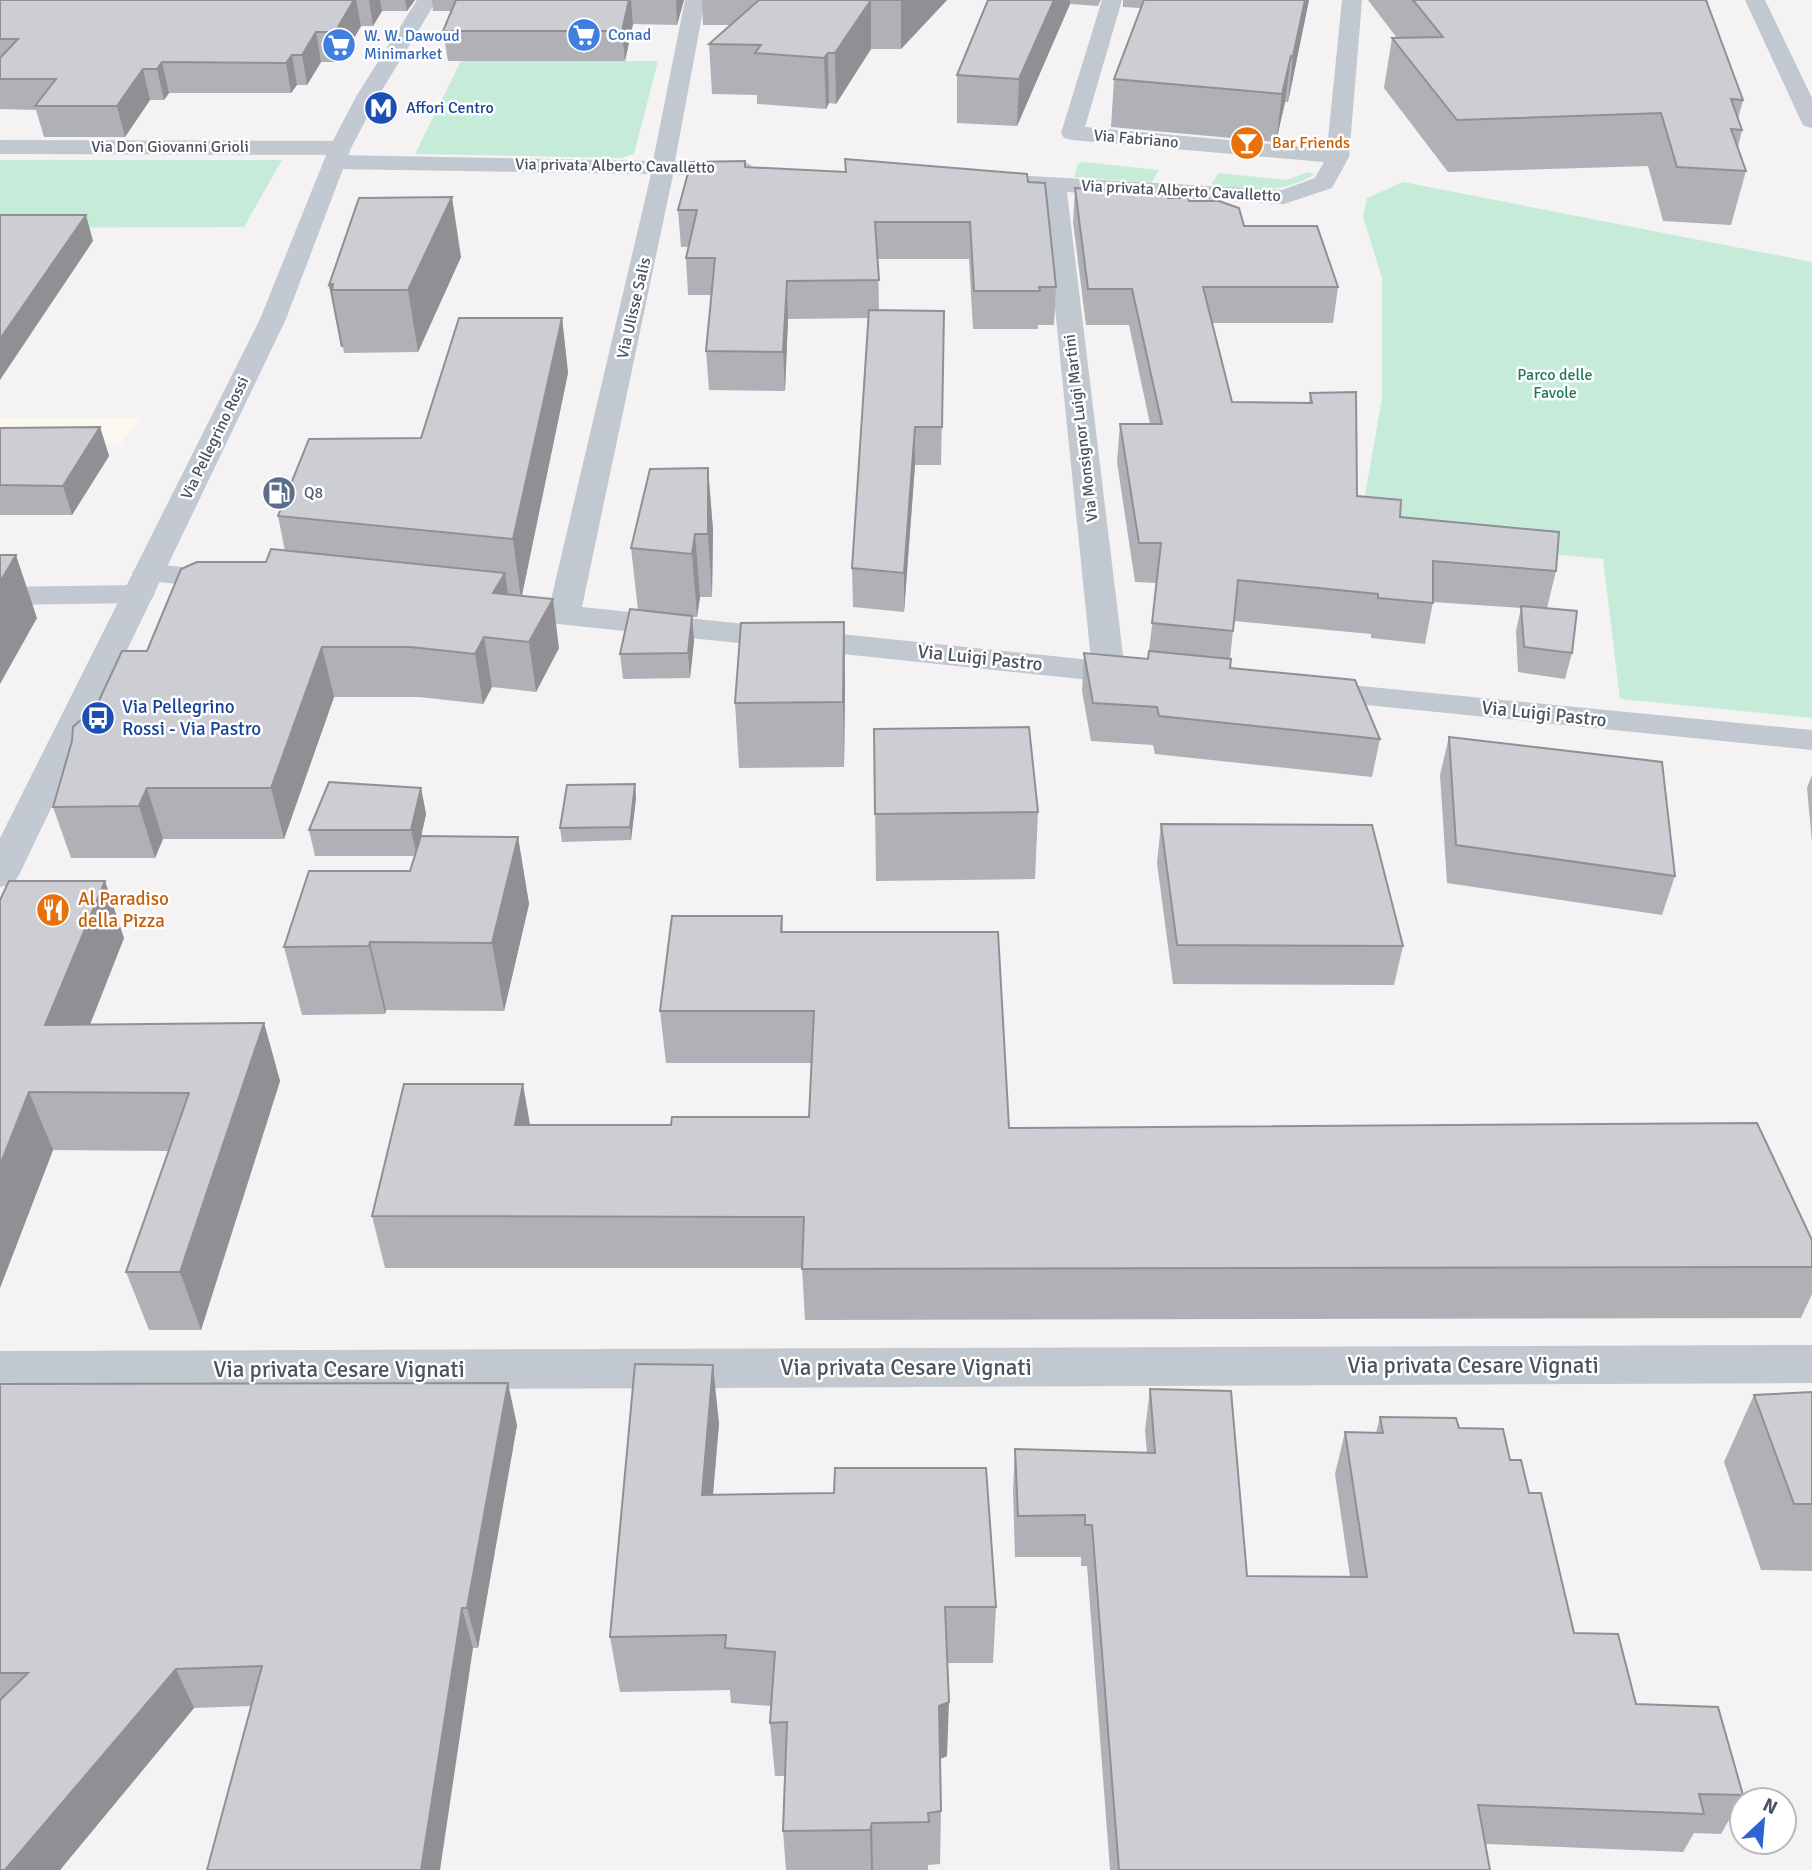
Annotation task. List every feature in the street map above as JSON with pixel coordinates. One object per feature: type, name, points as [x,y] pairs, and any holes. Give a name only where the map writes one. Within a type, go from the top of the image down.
[{"type":"main road","name":"Via Pellegrino Rossi","points":[[0,875],[273,319],[337,155],[368,94],[427,0]]},
{"type":"street","name":"Via Ulisse Salis","points":[[564,614],[665,167],[668,132],[695,0]]},
{"type":"street","name":"Via Fabriano","points":[[1112,0],[1072,133],[1338,157]]},
{"type":"street","points":[[1338,157],[1352,0]]},
{"type":"street","points":[[1755,0],[1812,121]]},
{"type":"street","name":"Via Don Giovanni Grioli","points":[[0,147],[337,155]]},
{"type":"street","name":"Via privata Alberto Cavalletto","points":[[337,155],[758,170]]},
{"type":"street","name":"Via privata Alberto Cavalletto","points":[[972,180],[1284,197],[1324,183],[1338,157]]},
{"type":"street","name":"Via Monsignor Luigi Martini","points":[[1054,184],[1109,672]]},
{"type":"street","points":[[0,596],[144,584],[257,583]]},
{"type":"street","name":"Via Luigi Pastro","points":[[466,604],[1164,677]]},
{"type":"street","name":"Via Luigi Pastro","points":[[1275,688],[1812,740]]},
{"type":"street","name":"Via privata Cesare Vignati","points":[[0,1371],[1812,1364]]},
{"type":"shaded area","points":[[0,418],[140,418],[121,444],[0,444]]},
{"type":"green space","points":[[461,61],[658,61],[634,154],[620,158],[415,154]]},
{"type":"green space","points":[[0,160],[282,160],[244,227],[0,228]]},
{"type":"green space","points":[[1084,162],[1159,170],[1151,183],[1074,177],[1078,164]]},
{"type":"green space","points":[[1307,172],[1315,174],[1279,188],[1214,188],[1212,183],[1219,173],[1287,180]]},
{"type":"green space","name":"Parco delle Favole","points":[[1403,182],[1812,262],[1812,718],[1620,699],[1603,559],[1358,535],[1382,398],[1382,278],[1363,217],[1367,198]]},
{"type":"building","points":[[0,0],[354,0],[335,32],[316,32],[302,55],[292,55],[286,63],[162,62],[157,69],[143,69],[117,106],[35,106],[56,79],[0,79],[0,58],[18,39],[0,39]]},
{"type":"building","points":[[456,0],[629,0],[622,31],[443,31]]},
{"type":"building","points":[[759,0],[871,0],[835,53],[828,53],[824,58],[755,53],[761,45],[709,44]]},
{"type":"building","points":[[988,0],[1054,0],[1019,79],[957,75]]},
{"type":"building","points":[[1144,0],[1305,0],[1282,94],[1114,79]]},
{"type":"building","points":[[1413,0],[1706,0],[1743,100],[1731,99],[1742,130],[1731,129],[1746,171],[1677,167],[1661,113],[1457,120],[1392,38],[1443,37]]},
{"type":"building","points":[[845,159],[1027,174],[1028,182],[1045,183],[1056,287],[1039,287],[1040,291],[974,291],[970,222],[875,222],[879,280],[787,281],[783,352],[706,351],[715,258],[686,258],[697,210],[678,210],[691,162],[745,161],[745,167],[846,172]]},
{"type":"building","points":[[1075,188],[1166,195],[1168,198],[1188,198],[1189,201],[1219,201],[1239,208],[1244,226],[1317,226],[1338,287],[1203,287],[1232,402],[1312,403],[1310,393],[1356,392],[1357,496],[1401,500],[1400,517],[1559,532],[1556,571],[1433,561],[1433,603],[1378,598],[1378,594],[1238,580],[1233,631],[1152,623],[1161,543],[1139,543],[1120,424],[1162,424],[1132,289],[1088,289]]},
{"type":"building","points":[[452,197],[408,290],[332,290],[333,284],[329,285],[359,198]]},
{"type":"building","points":[[0,215],[86,215],[0,339]]},
{"type":"building","points":[[869,310],[944,311],[942,427],[915,427],[904,573],[852,568]]},
{"type":"building","points":[[459,318],[562,318],[513,539],[278,516],[309,439],[421,438]]},
{"type":"building","points":[[100,427],[63,486],[0,485],[0,428]]},
{"type":"building","points":[[708,468],[708,534],[695,534],[692,554],[631,548],[650,469]]},
{"type":"building","points":[[271,549],[505,573],[493,593],[553,599],[529,642],[484,637],[475,654],[410,647],[322,647],[271,788],[147,788],[139,806],[53,807],[72,741],[73,727],[97,705],[122,651],[147,651],[181,569],[197,562],[266,562]]},
{"type":"building","points":[[0,555],[16,555],[0,582]]},
{"type":"building","points":[[1521,606],[1577,611],[1572,653],[1524,647]]},
{"type":"building","points":[[630,609],[692,616],[688,653],[620,654]]},
{"type":"building","points":[[844,622],[843,702],[735,703],[741,623]]},
{"type":"building","points":[[1149,651],[1231,659],[1230,668],[1355,680],[1380,739],[1159,716],[1157,707],[1093,703],[1084,653],[1148,659]]},
{"type":"building","points":[[1029,727],[1038,812],[875,814],[874,729]]},
{"type":"building","points":[[1449,737],[1662,762],[1675,876],[1456,845]]},
{"type":"building","points":[[329,782],[421,788],[411,830],[309,830]]},
{"type":"building","points":[[635,784],[630,827],[560,828],[567,785]]},
{"type":"building","points":[[1161,824],[1372,825],[1403,946],[1177,945]]},
{"type":"building","points":[[421,836],[518,837],[492,943],[370,942],[369,946],[284,947],[309,871],[410,871]]},
{"type":"building","points":[[9,881],[105,881],[45,1025],[264,1023],[180,1272],[126,1272],[189,1093],[29,1092],[0,1165],[0,900]]},
{"type":"building","points":[[672,916],[782,916],[781,932],[998,932],[1009,1128],[1757,1123],[1812,1240],[1812,1267],[802,1269],[804,1217],[372,1216],[404,1084],[523,1084],[515,1125],[671,1125],[672,1117],[809,1117],[814,1011],[660,1011]]},
{"type":"building","points":[[635,1364],[713,1365],[702,1495],[834,1493],[835,1468],[986,1468],[996,1607],[945,1607],[949,1702],[939,1706],[941,1811],[928,1813],[929,1822],[872,1823],[870,1830],[783,1831],[787,1722],[770,1723],[775,1652],[725,1648],[726,1635],[610,1637]]},
{"type":"building","points":[[508,1383],[467,1608],[462,1608],[421,1870],[207,1870],[262,1666],[176,1669],[5,1870],[0,1870],[0,1700],[28,1673],[0,1673],[0,1384]]},
{"type":"building","points":[[1150,1389],[1231,1391],[1247,1576],[1367,1577],[1345,1432],[1383,1433],[1380,1417],[1456,1418],[1459,1428],[1503,1429],[1510,1460],[1521,1460],[1529,1493],[1541,1493],[1574,1633],[1618,1634],[1636,1704],[1718,1707],[1740,1786],[1728,1786],[1728,1795],[1699,1794],[1704,1814],[1478,1805],[1490,1870],[1119,1870],[1092,1525],[1085,1525],[1085,1515],[1018,1516],[1015,1449],[1155,1453]]},
{"type":"building","points":[[1812,1392],[1812,1504],[1794,1504],[1754,1395]]},
{"type":"place","name":"Conad","points":[[584,35]]},
{"type":"place","name":"W. W. Dawoud Minimarket","points":[[339,45]]},
{"type":"place","name":"Affori Centro","points":[[381,108]]},
{"type":"place","name":"Bar Friends","points":[[1247,143]]},
{"type":"place","name":"Q8","points":[[279,493]]},
{"type":"place","name":"Via Pellegrino Rossi - Via Pastro","points":[[98,718]]},
{"type":"place","name":"Al Paradiso della Pizza","points":[[53,910]]}]
